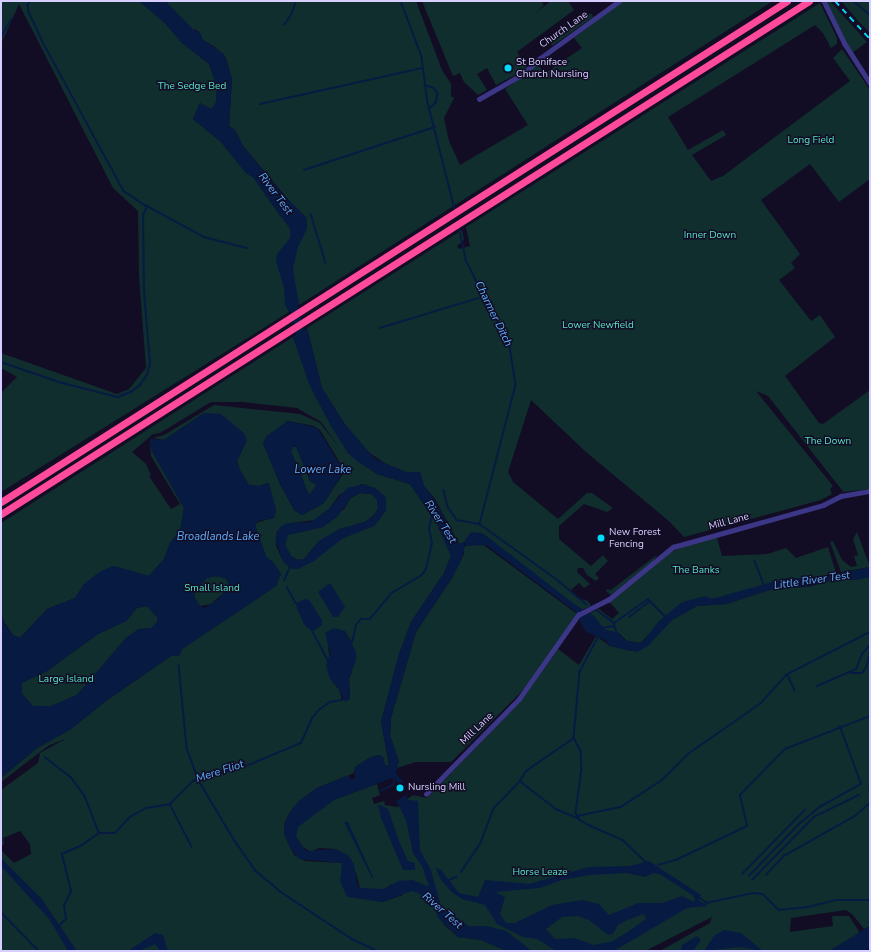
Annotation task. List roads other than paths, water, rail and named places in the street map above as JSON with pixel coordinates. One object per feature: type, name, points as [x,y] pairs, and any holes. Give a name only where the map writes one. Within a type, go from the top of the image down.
[{"type":"highway","points":[[1,502],[787,1]]},
{"type":"highway","points":[[1,514],[809,1]]},
{"type":"street","name":"Church Lane","points":[[479,99],[523,74],[538,59],[618,1]]},
{"type":"street","points":[[824,1],[850,53],[870,83]]},
{"type":"street","name":"Mill Lane","points":[[426,794],[519,699],[578,614],[608,600],[673,547],[823,505],[841,496],[870,491]]},
{"type":"water","points":[[139,1],[165,1],[194,30],[201,34],[203,40],[224,54],[232,79],[229,126],[235,130],[243,146],[279,190],[307,218],[307,229],[298,247],[293,269],[299,305],[289,312],[285,305],[284,287],[276,262],[277,254],[290,238],[290,229],[253,177],[246,173],[221,142],[193,119],[200,103],[211,109],[216,102],[217,88],[209,64],[181,42],[165,23]]},
{"type":"water","points":[[307,328],[322,388],[344,423],[375,459],[406,472],[420,472],[424,486],[434,499],[458,543],[463,543],[465,546],[461,561],[452,578],[416,632],[391,718],[390,736],[399,761],[396,773],[403,782],[400,784],[392,778],[334,800],[298,827],[296,837],[306,851],[336,849],[348,855],[354,864],[357,884],[360,888],[384,889],[399,881],[413,880],[429,887],[423,868],[413,853],[406,820],[396,801],[406,795],[408,800],[418,801],[420,850],[431,870],[441,906],[468,926],[487,926],[506,931],[532,951],[507,951],[481,940],[458,937],[439,919],[431,901],[418,893],[411,891],[383,902],[347,897],[340,881],[342,863],[299,859],[290,848],[284,834],[284,825],[290,812],[300,800],[317,788],[349,775],[350,780],[355,778],[355,767],[369,758],[378,755],[383,757],[385,765],[389,765],[381,722],[399,654],[411,622],[444,573],[451,556],[437,524],[410,484],[377,474],[358,462],[348,453],[332,428],[309,384],[293,337]]},
{"type":"water","name":"Broadlands Lake","points":[[204,413],[221,414],[244,433],[247,440],[237,461],[240,470],[249,485],[259,486],[269,483],[276,510],[274,518],[258,521],[255,525],[266,557],[274,563],[281,574],[276,586],[182,649],[179,656],[171,656],[106,701],[71,729],[37,748],[1,778],[1,610],[5,625],[13,635],[20,638],[47,609],[75,598],[84,584],[99,572],[113,566],[149,576],[164,559],[170,543],[180,531],[184,508],[152,451],[150,439],[164,440]],"holes":[[[215,576],[225,578],[229,582],[228,587],[218,600],[204,608],[200,606],[194,597],[195,590],[207,578]],[[147,606],[157,616],[157,622],[151,628],[139,629],[126,638],[77,695],[51,706],[33,706],[22,694],[22,683],[47,671],[98,634],[126,621],[137,608]]]},
{"type":"water","name":"Lower Lake","points":[[288,421],[317,428],[344,471],[324,503],[302,515],[294,510],[280,484],[263,443],[267,436]],"holes":[[[295,445],[310,481],[317,485],[309,495],[291,451]]]},
{"type":"water","points":[[364,484],[379,491],[386,498],[386,510],[374,526],[343,538],[314,561],[298,569],[292,569],[283,561],[275,539],[280,527],[287,523],[311,522],[330,508],[347,488]],"holes":[[[359,493],[372,494],[377,500],[378,509],[373,517],[365,522],[340,529],[319,541],[304,559],[298,560],[291,556],[285,545],[288,535],[323,527],[337,517],[351,498]]]},
{"type":"water","name":"Little River Test","points":[[471,532],[482,533],[488,537],[574,604],[594,616],[605,630],[619,633],[624,640],[638,643],[644,641],[658,622],[682,602],[706,596],[712,599],[782,579],[826,576],[870,567],[870,577],[855,580],[841,578],[808,587],[776,588],[726,604],[697,606],[672,620],[648,646],[637,652],[610,646],[605,640],[585,631],[575,611],[486,545],[466,546],[464,542]]},
{"type":"water","points":[[330,583],[345,607],[338,617],[333,617],[318,592]]},
{"type":"water","points":[[305,599],[309,600],[322,620],[322,625],[313,631],[305,626],[297,609],[296,603]]},
{"type":"water","points":[[334,628],[345,631],[356,652],[356,660],[349,679],[350,699],[345,702],[339,689],[330,679],[326,666],[330,653],[325,633]]},
{"type":"water","points":[[378,804],[388,809],[399,841],[408,861],[415,863],[415,870],[403,870],[381,818]]},
{"type":"water","points":[[344,822],[348,822],[374,879],[372,878]]},
{"type":"water","points":[[1,858],[41,898],[77,951],[68,951],[50,920],[1,866]]},
{"type":"water","points":[[649,861],[701,895],[698,900],[708,906],[687,908],[614,951],[556,951],[537,939],[523,937],[497,924],[485,905],[462,899],[453,893],[441,880],[435,867],[441,870],[459,893],[478,897],[485,880],[529,884],[589,867],[630,866]],"holes":[[[626,873],[645,877],[654,873],[661,875],[691,894],[695,899],[694,902],[682,896],[662,903],[638,903],[609,915],[599,904],[582,900],[552,905],[515,923],[506,923],[500,914],[505,897],[495,892],[540,888],[562,880],[590,875]],[[644,914],[646,919],[626,933],[613,941],[594,945],[574,938],[555,939],[546,929],[562,917],[578,916],[589,920],[608,935],[613,934],[618,925]]]},
{"type":"water","points":[[870,926],[870,947],[865,951],[829,951]]},
{"type":"water","points":[[724,930],[741,933],[763,951],[739,947],[704,951],[714,936]]},
{"type":"water","points":[[155,933],[163,935],[168,951],[160,951],[155,944],[139,951],[128,951]]},
{"type":"water","points":[[697,936],[701,940],[693,951],[681,951],[682,945]]},
{"type":"waterway","points":[[31,1],[28,5],[29,12],[43,42],[124,191],[146,206]]},
{"type":"waterway","name":"Charmer Ditch","points":[[284,25],[291,15],[296,1]]},
{"type":"waterway","name":"Charmer Ditch","points":[[401,1],[422,57],[428,103],[455,209]]},
{"type":"waterway","points":[[854,1],[870,15]]},
{"type":"waterway","points":[[1,37],[11,20]]},
{"type":"waterway","points":[[260,104],[422,68]]},
{"type":"waterway","points":[[425,85],[434,88],[438,94],[436,103],[429,109]]},
{"type":"waterway","points":[[304,170],[435,127]]},
{"type":"waterway","points":[[1,362],[59,382],[118,397],[131,392],[140,385],[147,375],[150,363],[144,293],[143,216],[147,206],[204,237],[247,248]]},
{"type":"waterway","points":[[311,214],[326,263]]},
{"type":"waterway","name":"Charmer Ditch","points":[[459,226],[466,260],[510,347],[516,385],[480,524],[560,582],[587,605]]},
{"type":"waterway","points":[[380,328],[485,296]]},
{"type":"waterway","name":"River Test","points":[[292,298],[302,343]]},
{"type":"waterway","points":[[444,490],[448,507],[457,520],[480,524]]},
{"type":"waterway","points":[[352,643],[356,625],[361,619],[370,619],[392,593],[422,575],[426,569],[432,544],[429,528],[432,516]]},
{"type":"waterway","points":[[755,561],[764,585]]},
{"type":"waterway","points":[[284,581],[290,567]]},
{"type":"waterway","points":[[287,587],[296,603]]},
{"type":"waterway","points":[[614,623],[648,599],[665,616]]},
{"type":"waterway","points":[[629,617],[650,601]]},
{"type":"waterway","points":[[597,610],[614,623],[617,633]]},
{"type":"waterway","points":[[602,628],[614,626]]},
{"type":"waterway","points":[[312,630],[328,660]]},
{"type":"waterway","points":[[577,816],[621,807],[662,780],[688,754],[761,703],[786,675],[870,632]]},
{"type":"waterway","points":[[599,636],[580,672],[574,738],[581,751],[582,768],[576,813],[580,820],[623,840],[646,862]]},
{"type":"waterway","points":[[817,686],[856,669],[862,654],[870,645]]},
{"type":"waterway","points":[[851,673],[862,673],[866,668],[870,653]]},
{"type":"waterway","points":[[179,665],[187,748],[198,779],[235,841],[255,870],[281,892],[352,939],[378,951]]},
{"type":"waterway","points":[[788,675],[795,691]]},
{"type":"waterway","name":"Mere Fliot","points":[[59,926],[66,919],[64,906],[71,891],[62,854],[82,845],[99,833],[115,833],[130,817],[146,808],[170,804],[193,781],[251,764],[301,743],[312,718],[320,709],[330,702],[342,700]]},
{"type":"waterway","points":[[658,865],[676,860],[747,826],[740,795],[785,749],[870,716]]},
{"type":"waterway","points":[[749,876],[800,823],[820,807],[861,784],[840,727]]},
{"type":"waterway","points":[[461,872],[480,844],[494,808],[520,781],[526,771],[574,738]]},
{"type":"waterway","points":[[45,757],[71,777],[85,796],[99,833]]},
{"type":"waterway","points":[[381,791],[393,785],[395,778]]},
{"type":"waterway","points":[[520,781],[556,809],[579,819]]},
{"type":"waterway","points":[[752,880],[814,817],[859,795]]},
{"type":"waterway","points":[[766,875],[784,856],[855,816],[870,803]]},
{"type":"waterway","points":[[170,804],[192,847]]},
{"type":"waterway","points":[[742,874],[805,810]]},
{"type":"waterway","points":[[447,881],[456,877]]},
{"type":"waterway","points":[[706,903],[753,893],[763,894],[779,910],[808,907],[837,900],[870,900]]},
{"type":"waterway","points":[[699,897],[707,903]]},
{"type":"waterway","points":[[1,912],[39,951]]},
{"type":"railway","points":[[835,1],[870,39]]},
{"type":"place","name":"St Boniface Church Nursling","points":[[508,68]]},
{"type":"place","name":"New Forest Fencing","points":[[601,538]]},
{"type":"place","name":"Nursling Mill","points":[[400,788]]},
{"type":"park label","name":"The Sedge Bed","points":[[192,87]]},
{"type":"park label","name":"Long Field","points":[[811,141]]},
{"type":"park label","name":"Inner Down","points":[[710,236]]},
{"type":"park label","name":"Lower Newfield","points":[[598,326]]},
{"type":"park label","name":"The Down","points":[[828,442]]},
{"type":"park label","name":"The Banks","points":[[696,571]]},
{"type":"park label","name":"Small Island","points":[[212,589]]},
{"type":"park label","name":"Large Island","points":[[66,680]]},
{"type":"park label","name":"Horse Leaze","points":[[540,873]]}]
